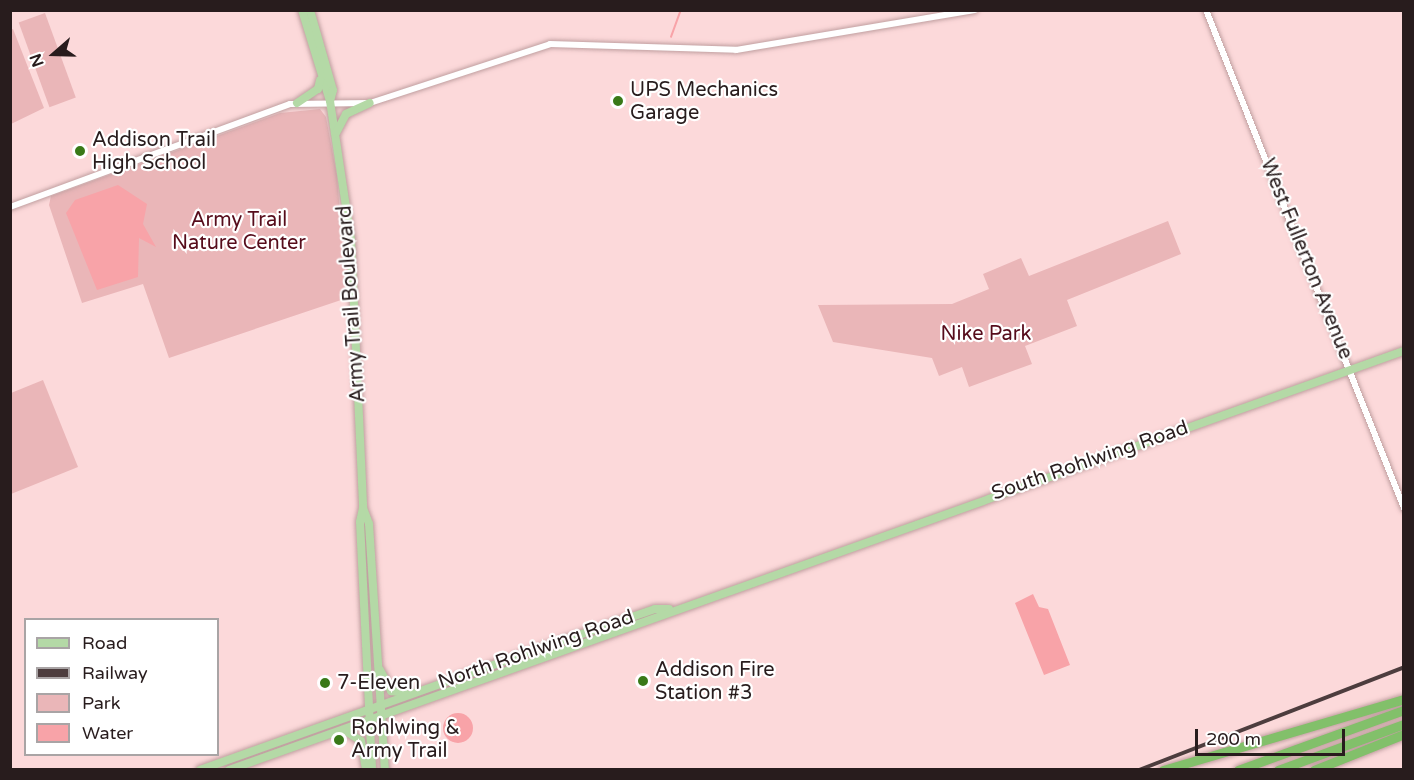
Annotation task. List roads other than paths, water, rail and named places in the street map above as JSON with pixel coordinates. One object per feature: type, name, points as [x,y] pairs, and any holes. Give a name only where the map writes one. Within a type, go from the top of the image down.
[{"type":"highway","points":[[1164,770],[1404,699]]},
{"type":"highway","points":[[1238,770],[1404,710]]},
{"type":"highway","points":[[1278,770],[1404,724]]},
{"type":"highway","points":[[1314,770],[1404,734]]},
{"type":"main road","points":[[302,10],[320,78],[330,101]]},
{"type":"main road","points":[[310,10],[333,90],[330,101]]},
{"type":"main road","points":[[297,103],[318,89],[320,78]]},
{"type":"main road","name":"Army Trail Boulevard","points":[[330,101],[351,240],[363,508],[366,708],[372,770]]},
{"type":"main road","points":[[336,135],[346,114],[370,103]]},
{"type":"main road","name":"South Rohlwing Road","points":[[776,571],[1404,351]]},
{"type":"main road","name":"Army Trail Boulevard","points":[[363,508],[374,614],[385,770]]},
{"type":"main road","name":"North Rohlwing Road","points":[[229,770],[776,571]]},
{"type":"main road","name":"North Rohlwing Road","points":[[200,770],[366,708],[655,609],[670,609]]},
{"type":"main road","points":[[377,661],[391,691],[413,692]]},
{"type":"main road","points":[[343,729],[362,741],[366,770]]},
{"type":"street","points":[[10,207],[297,103],[330,101],[370,103],[510,58],[569,43],[736,50],[975,10]]},
{"type":"street","name":"West Fullerton Avenue","points":[[1206,10],[1404,508]]},
{"type":"water","points":[[118,185],[147,204],[143,224],[156,247],[139,238],[138,277],[97,290],[66,213],[75,200]]},
{"type":"water","points":[[1033,594],[1039,607],[1048,609],[1070,665],[1044,675],[1015,603]]},
{"type":"water","points":[[458,713],[464,714],[472,722],[472,734],[464,742],[458,743],[452,742],[444,734],[443,728],[444,722],[452,714]]},
{"type":"waterway","points":[[671,37],[681,10]]},
{"type":"railway","points":[[1139,770],[1404,667]]},
{"type":"place","name":"UPS Mechanics Garage","points":[[618,101]]},
{"type":"place","name":"Addison Trail High School","points":[[80,151]]},
{"type":"place","name":"Addison Fire Station #3","points":[[643,681]]},
{"type":"place","name":"7-Eleven","points":[[325,683]]},
{"type":"place","name":"Rohlwing & Army Trail","points":[[339,740]]},
{"type":"park label","name":"Army Trail Nature Center","points":[[239,232]]},
{"type":"park label","name":"Nike Park","points":[[986,334]]}]
